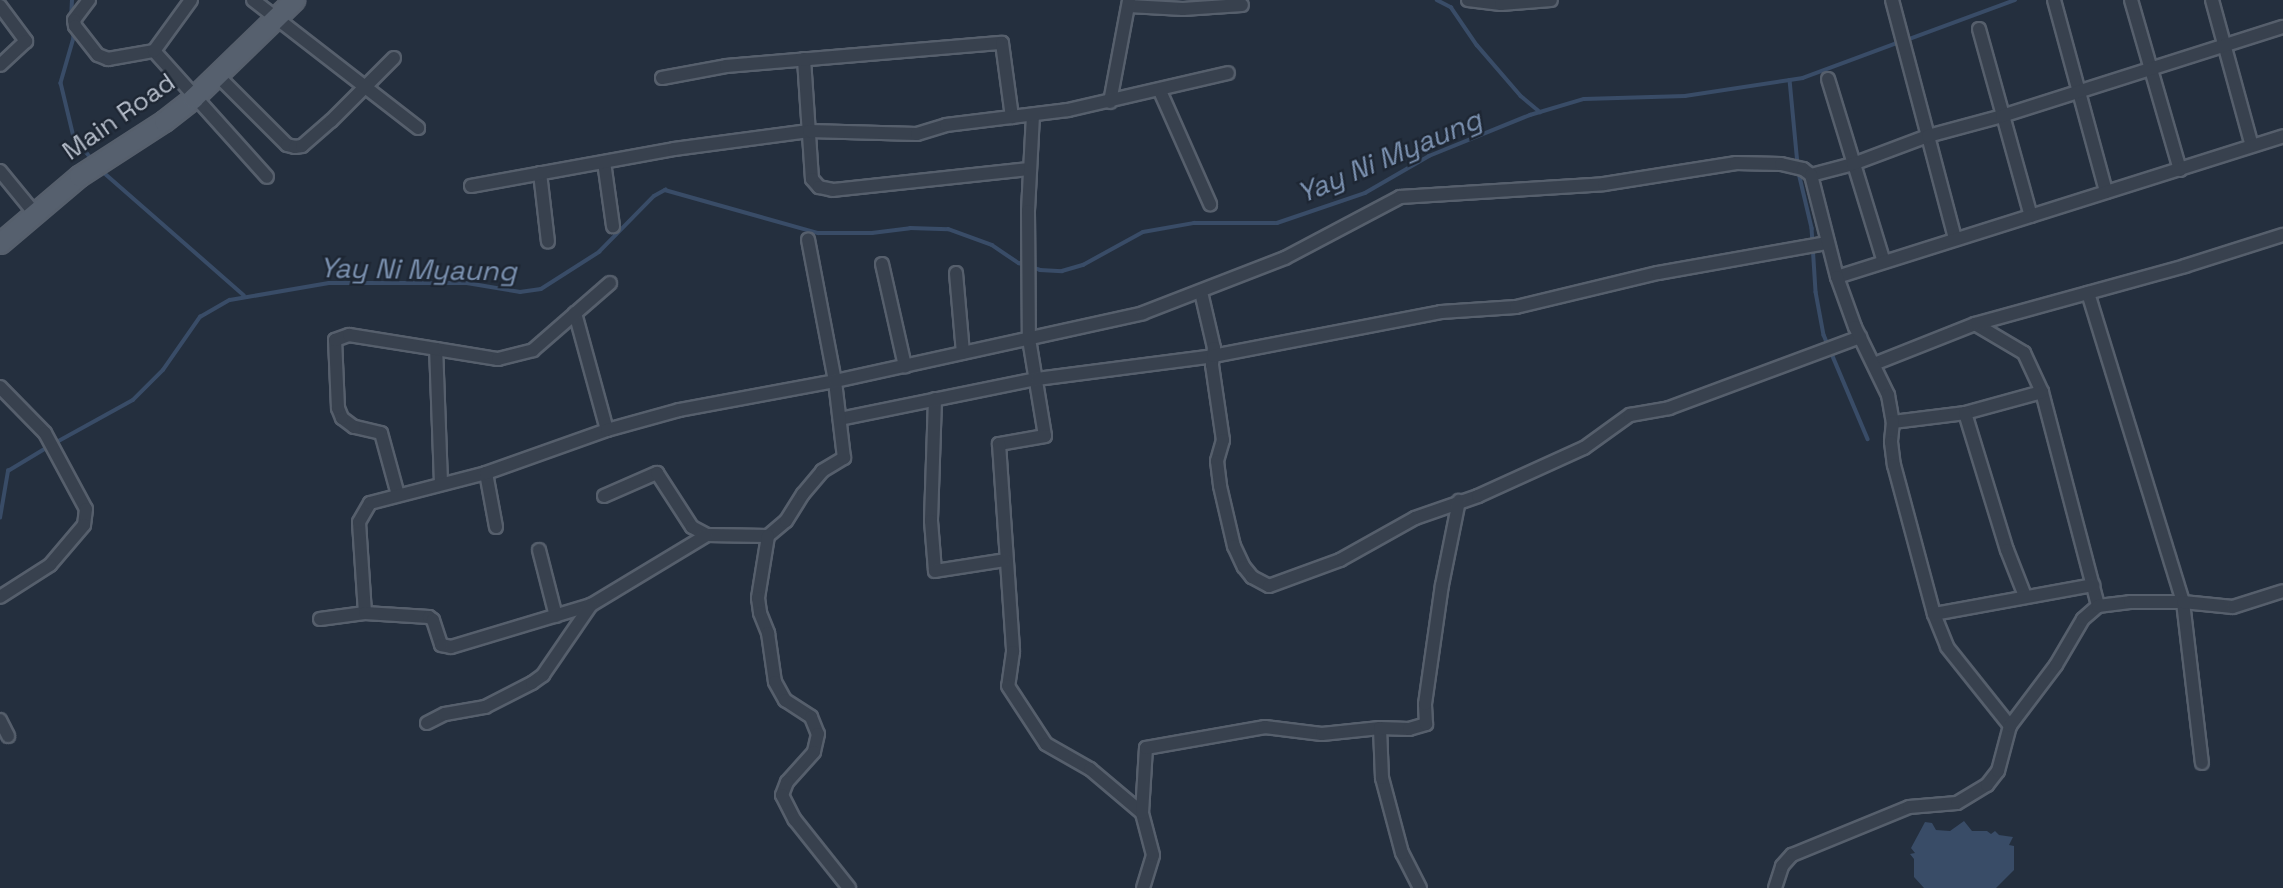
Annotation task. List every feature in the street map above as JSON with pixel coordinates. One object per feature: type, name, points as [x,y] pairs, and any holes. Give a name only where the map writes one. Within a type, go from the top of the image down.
[{"type":"main road","name":"Main Road","points":[[0,243],[102,158],[164,121],[193,98],[294,0]]},
{"type":"street","points":[[89,0],[74,20],[75,26],[98,55],[108,58],[154,51],[191,0]]},
{"type":"street","points":[[253,0],[418,128]]},
{"type":"street","points":[[1468,0],[1501,4],[1551,0]]},
{"type":"street","points":[[1892,0],[1955,239]]},
{"type":"street","points":[[2054,0],[2076,93],[2106,192]]},
{"type":"street","points":[[2131,0],[2180,170]]},
{"type":"street","points":[[2212,0],[2252,146]]},
{"type":"street","points":[[1110,102],[1129,3],[1183,9],[1242,5]]},
{"type":"street","points":[[0,6],[26,41],[0,65]]},
{"type":"street","points":[[365,613],[361,513],[370,503],[486,473],[607,430],[679,410],[835,381],[1143,313],[1285,258],[1400,197],[1604,184],[1737,163],[1793,165],[1811,175],[1853,164],[1928,136],[2003,116],[2283,27]]},
{"type":"street","points":[[1979,29],[2031,216]]},
{"type":"street","points":[[662,78],[726,66],[1002,44],[1012,117]]},
{"type":"street","points":[[154,51],[193,98],[267,177]]},
{"type":"street","points":[[217,75],[287,145],[295,147],[302,146],[394,58]]},
{"type":"street","points":[[804,60],[812,179],[820,187],[833,190],[1030,169]]},
{"type":"street","points":[[471,186],[674,149],[809,131],[917,134],[946,125],[1033,115],[1110,102],[1228,73]]},
{"type":"street","points":[[1828,79],[1884,262]]},
{"type":"street","points":[[1160,91],[1210,204]]},
{"type":"street","points":[[1033,115],[1027,263],[1029,339],[1045,436],[999,444],[1013,652],[1008,686],[1046,744],[1090,769],[1142,813]]},
{"type":"street","points":[[1837,277],[2283,136]]},
{"type":"street","points":[[604,162],[613,226]]},
{"type":"street","points":[[0,171],[36,215]]},
{"type":"street","points":[[540,173],[548,242]]},
{"type":"street","points":[[1811,175],[1826,243],[1837,277],[1860,337],[1888,395],[1893,422],[1891,442],[1894,465],[1934,614],[1947,647],[2010,726]]},
{"type":"street","points":[[1874,364],[1975,324],[2283,235]]},
{"type":"street","points":[[320,618],[365,613],[429,617],[433,620],[441,645],[446,647],[591,605],[707,535],[768,536],[786,521],[822,471],[844,458],[835,381],[808,240]]},
{"type":"street","points":[[840,419],[1037,379],[1213,356],[1441,312],[1516,307],[1658,273],[1826,243]]},
{"type":"street","points":[[882,264],[905,366]]},
{"type":"street","points":[[956,273],[963,354]]},
{"type":"street","points":[[398,495],[381,433],[354,427],[342,418],[338,408],[335,340],[349,335],[498,359],[533,349],[610,283]]},
{"type":"street","points":[[1201,292],[1213,356],[1223,440],[1217,461],[1220,486],[1234,546],[1244,567],[1260,583],[1269,586],[1340,560],[1415,518],[1584,449],[1630,415],[1669,408],[1860,337]]},
{"type":"street","points":[[2088,293],[2183,602],[2202,763]]},
{"type":"street","points":[[575,313],[607,430]]},
{"type":"street","points":[[1975,324],[2024,353],[2042,393],[2098,606]]},
{"type":"street","points":[[436,349],[441,483]]},
{"type":"street","points":[[0,387],[45,433],[59,454],[86,509],[84,525],[50,565],[0,597]]},
{"type":"street","points":[[1893,422],[1965,413],[2042,393]]},
{"type":"street","points":[[935,400],[932,521],[936,571],[1005,560]]},
{"type":"street","points":[[1965,413],[2007,551],[2025,596]]},
{"type":"street","points":[[486,473],[496,527]]},
{"type":"street","points":[[604,496],[657,473],[687,522],[707,535]]},
{"type":"street","points":[[1143,888],[1153,855],[1142,813],[1146,748],[1265,727],[1322,734],[1380,728],[1409,729],[1426,724],[1425,704],[1442,585],[1459,502]]},
{"type":"street","points":[[768,536],[758,598],[760,613],[768,633],[775,682],[785,700],[811,718],[818,734],[814,752],[787,782],[782,795],[795,820],[849,888]]},
{"type":"street","points":[[540,550],[556,616]]},
{"type":"street","points":[[1934,614],[2093,585]]},
{"type":"street","points":[[1775,888],[1782,866],[1792,855],[1909,807],[1958,803],[1972,797],[1998,771],[2010,726],[2056,664],[2083,619],[2098,606],[2130,602],[2183,602],[2234,607],[2283,592]]},
{"type":"street","points":[[427,723],[445,714],[485,707],[532,683],[543,675],[591,605]]},
{"type":"street","points":[[0,720],[8,736]]},
{"type":"street","points":[[1380,728],[1382,778],[1402,852],[1420,888]]},
{"type":"water","points":[[1964,821],[1972,831],[1987,831],[1991,834],[1995,831],[1999,835],[2013,837],[2009,845],[2014,846],[2014,870],[1996,888],[1924,888],[1914,877],[1914,859],[1910,854],[1915,853],[1911,848],[1925,822],[1932,823],[1936,830],[1950,831]]},
{"type":"waterway","points":[[71,19],[72,0]]},
{"type":"waterway","points":[[1437,0],[1451,7],[1477,45],[1521,96],[1540,112]]},
{"type":"waterway","name":"Yay Ni Myaung","points":[[1907,40],[2015,0]]},
{"type":"waterway","points":[[73,30],[74,38],[61,83],[74,137],[92,159]]},
{"type":"waterway","name":"Yay Ni Myaung","points":[[55,443],[133,400],[163,370],[200,317],[230,300],[329,283],[467,283],[520,292],[541,289],[599,252],[654,196],[665,190],[818,233],[872,233],[910,228],[948,229],[992,245],[1019,263],[1040,270],[1062,271],[1083,265],[1143,232],[1194,223],[1277,223],[1365,193],[1429,156],[1530,115],[1584,99],[1685,96],[1803,78],[1900,42]]},
{"type":"waterway","points":[[1790,80],[1798,165]]},
{"type":"waterway","points":[[101,170],[244,295]]},
{"type":"waterway","points":[[1799,173],[1812,228],[1816,292],[1824,335],[1868,439]]},
{"type":"waterway","name":"Yay Ni Myaung","points":[[0,518],[8,471],[48,447]]}]
